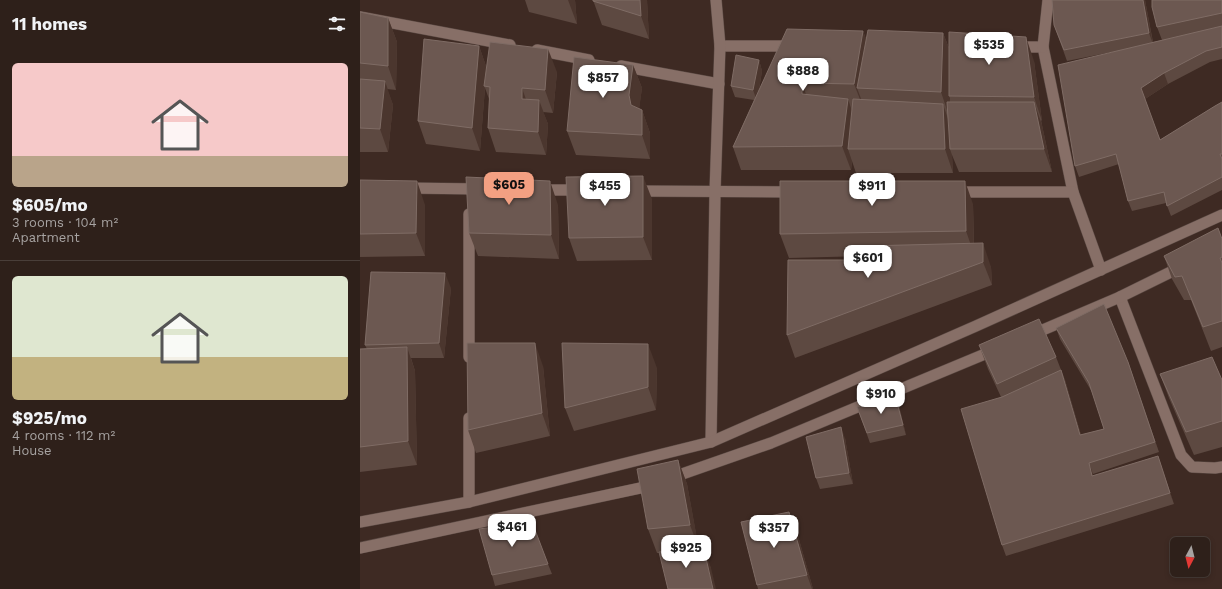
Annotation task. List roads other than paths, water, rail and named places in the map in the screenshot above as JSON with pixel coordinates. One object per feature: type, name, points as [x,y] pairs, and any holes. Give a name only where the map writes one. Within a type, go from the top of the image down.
[{"type":"street","points":[[711,442],[715,192],[720,46],[716,0]]},
{"type":"street","points":[[1048,0],[1043,47],[1073,192],[1101,270]]},
{"type":"street","points":[[360,17],[719,84]]},
{"type":"street","points":[[720,46],[806,46]]},
{"type":"street","points":[[1004,47],[1043,47]]},
{"type":"street","points":[[391,188],[469,197],[493,189]]},
{"type":"street","points":[[524,190],[588,191]]},
{"type":"street","points":[[620,191],[803,192]]},
{"type":"street","points":[[946,192],[1073,192]]},
{"type":"street","points":[[469,197],[469,369]]},
{"type":"street","points":[[360,522],[469,502],[711,442],[976,326],[1222,215]]},
{"type":"street","points":[[1024,338],[1120,297],[1195,261]]},
{"type":"street","points":[[1120,297],[1181,455],[1192,467],[1222,467]]},
{"type":"street","points":[[360,548],[645,487],[771,443],[1009,344]]},
{"type":"street","points":[[469,408],[469,502]]}]
